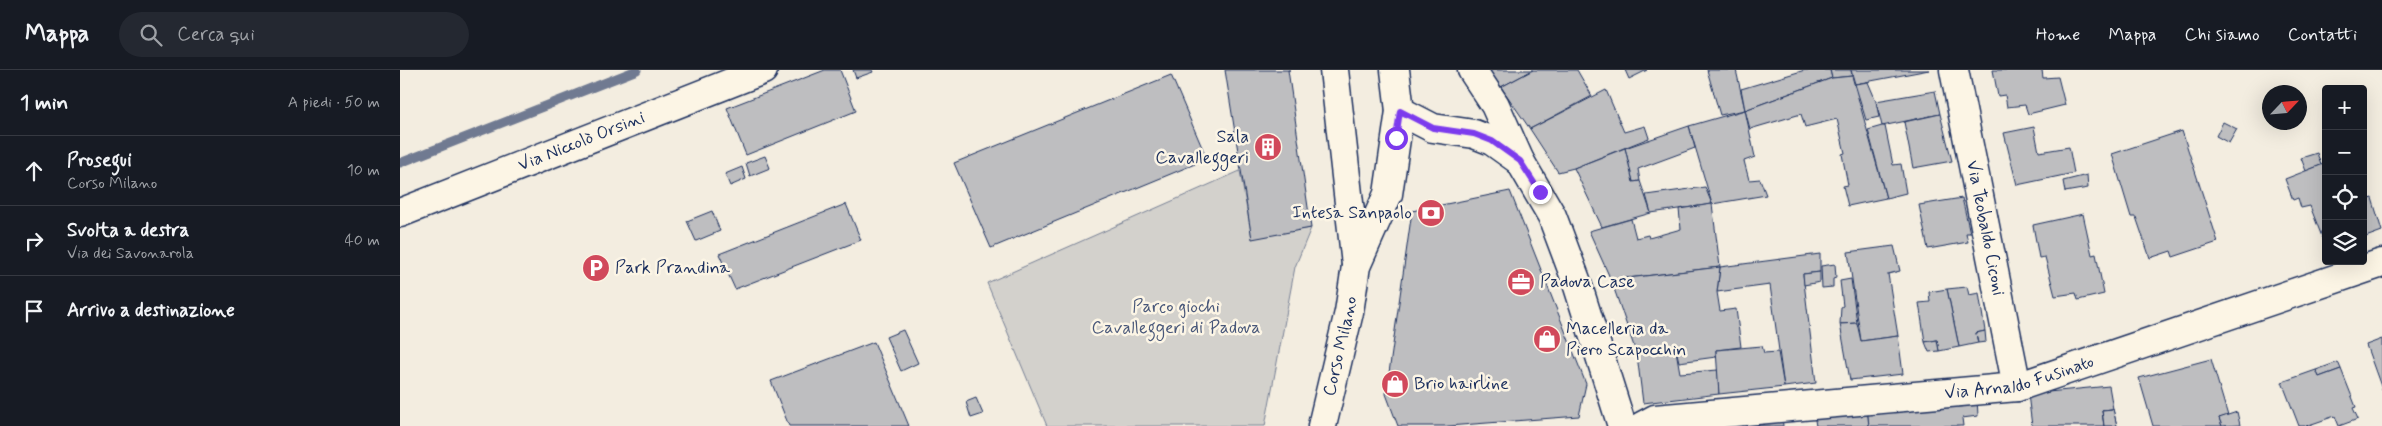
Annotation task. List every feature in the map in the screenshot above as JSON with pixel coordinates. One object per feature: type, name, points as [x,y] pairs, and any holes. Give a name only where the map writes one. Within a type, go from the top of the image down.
[{"type":"street","name":"Via Niccolò Orsini","points":[[400,212],[763,70]]},
{"type":"street","name":"Corso Milano","points":[[1322,426],[1349,312],[1356,266],[1334,70]]},
{"type":"street","name":"Corso Milano","points":[[1356,266],[1388,194],[1400,111],[1395,70]]},
{"type":"street","points":[[1472,70],[1495,105],[1520,161],[1540,192],[1556,225],[1576,280],[1622,426]]},
{"type":"street","name":"Via Teobaldo Ciconi","points":[[1954,70],[2017,387]]},
{"type":"street","points":[[1400,111],[1433,128],[1474,134],[1492,141],[1520,161]]},
{"type":"street","name":"Via Arnaldo Fusinato","points":[[1642,426],[1655,419],[2017,387],[2382,263]]},
{"type":"green space","name":"Parco giochi Cavalleggeri di Padova","points":[[1240,171],[1252,238],[1311,228],[1295,267],[1265,426],[1047,426],[987,283]]},
{"type":"building","points":[[825,70],[840,70],[856,111],[746,155],[727,108]]},
{"type":"building","points":[[853,70],[872,70],[873,72],[856,78]]},
{"type":"building","name":"Sala Cavalleggeri","points":[[1225,70],[1288,70],[1311,228],[1252,239]]},
{"type":"building","points":[[1489,70],[1533,70],[1501,87]]},
{"type":"building","points":[[1533,70],[1577,70],[1592,96],[1530,129],[1501,87]]},
{"type":"building","points":[[1625,70],[1647,70],[1629,79]]},
{"type":"building","points":[[1707,70],[1736,70],[1745,110],[1720,115]]},
{"type":"building","points":[[1805,70],[1830,70],[1832,78],[1745,110],[1741,89]]},
{"type":"building","points":[[1830,70],[1851,70],[1852,76],[1832,78]]},
{"type":"building","points":[[1851,70],[1929,70],[1855,84]]},
{"type":"building","points":[[1993,70],[2042,70],[2043,78],[2058,77],[2065,105],[2028,114],[2025,105],[2007,107],[2005,95],[1998,96]]},
{"type":"building","points":[[1171,75],[1207,159],[991,248],[954,163]]},
{"type":"building","points":[[1852,76],[1886,198],[1848,206],[1843,186],[1848,185],[1842,154],[1845,153],[1837,119],[1805,127],[1801,114],[1750,129],[1745,110],[1832,78]]},
{"type":"building","points":[[1868,82],[1876,101],[1879,117],[1866,120],[1855,84]]},
{"type":"building","points":[[1606,90],[1624,132],[1645,126],[1649,138],[1574,168],[1558,172],[1530,129]]},
{"type":"building","points":[[1935,91],[1940,114],[1882,126],[1876,101]]},
{"type":"building","points":[[1745,110],[1755,157],[1744,161],[1749,180],[1760,179],[1766,195],[1712,204],[1689,126]]},
{"type":"building","points":[[1940,114],[1952,161],[1913,168],[1904,122]]},
{"type":"building","points":[[2223,122],[2237,129],[2229,143],[2216,136]]},
{"type":"building","points":[[1689,126],[1695,148],[1638,169],[1640,181],[1633,182],[1625,148]]},
{"type":"building","points":[[1885,126],[1893,165],[1901,164],[1906,193],[1886,198],[1868,130]]},
{"type":"building","points":[[2034,127],[2039,152],[2069,147],[2074,173],[2017,185],[2004,133]]},
{"type":"building","points":[[2182,131],[2218,242],[2173,257],[2171,251],[2150,258],[2136,217],[2131,217],[2112,154]]},
{"type":"building","points":[[1625,148],[1633,182],[1640,181],[1651,213],[1602,227],[1574,168]]},
{"type":"building","points":[[2317,153],[2321,165],[2306,171],[2301,158]]},
{"type":"building","points":[[765,156],[770,168],[750,176],[746,163]]},
{"type":"building","points":[[2322,165],[2322,237],[2310,206],[2301,208],[2298,198],[2293,200],[2285,179]]},
{"type":"building","points":[[742,167],[746,179],[730,186],[725,174]]},
{"type":"building","points":[[2087,175],[2088,188],[2065,192],[2063,181]]},
{"type":"building","points":[[1705,187],[1712,204],[1651,213],[1646,195]]},
{"type":"building","points":[[1510,191],[1586,384],[1579,416],[1448,426],[1398,426],[1386,394],[1412,211]]},
{"type":"building","points":[[1962,198],[1970,233],[1966,233],[1968,242],[1928,249],[1919,205]]},
{"type":"building","points":[[2372,198],[2382,231],[2367,237],[2367,220],[2367,200]]},
{"type":"building","points":[[846,204],[861,240],[735,289],[719,254]]},
{"type":"building","points":[[1712,204],[1720,267],[1611,280],[1589,231],[1631,219],[1636,238],[1648,235],[1649,238],[1681,229],[1679,209]]},
{"type":"building","points":[[712,211],[720,231],[696,241],[687,221]]},
{"type":"building","points":[[2083,214],[2092,255],[2096,254],[2104,294],[2078,300],[2076,293],[2055,296],[2045,257],[2039,258],[2033,225]]},
{"type":"building","points":[[1894,246],[1900,271],[1888,274],[1898,336],[1861,341],[1848,252]]},
{"type":"building","points":[[1820,254],[1820,272],[1803,274],[1816,383],[1784,387],[1770,285],[1717,292],[1720,267]]},
{"type":"building","points":[[1835,264],[1836,278],[1833,279],[1833,287],[1822,288],[1821,266]]},
{"type":"building","points":[[1720,267],[1717,292],[1720,311],[1736,309],[1741,347],[1716,350],[1716,357],[1679,362],[1675,345],[1637,355],[1611,280]]},
{"type":"building","points":[[1820,272],[1820,282],[1804,285],[1803,274]]},
{"type":"building","points":[[1851,279],[1857,323],[1840,324],[1841,307],[1843,306],[1840,281]]},
{"type":"building","points":[[1967,287],[1969,295],[1979,293],[1985,331],[1976,333],[1978,343],[1959,347],[1947,289]]},
{"type":"building","points":[[1947,289],[1959,347],[1939,351],[1937,340],[1925,342],[1919,303],[1930,302],[1929,292]]},
{"type":"building","points":[[1857,323],[1861,341],[1898,336],[1903,374],[1850,380],[1840,324]]},
{"type":"building","points":[[903,330],[918,363],[901,371],[886,337]]},
{"type":"building","points":[[1985,331],[1986,342],[1978,343],[1976,333]]},
{"type":"building","points":[[2382,339],[2382,389],[2366,345]]},
{"type":"building","points":[[1937,340],[1939,351],[1929,352],[1925,342]]},
{"type":"building","points":[[874,342],[909,426],[789,426],[771,381]]},
{"type":"building","points":[[1675,345],[1680,373],[1718,370],[1719,394],[1643,403],[1637,355]]},
{"type":"building","points":[[1762,346],[1764,353],[1778,352],[1784,387],[1719,394],[1716,350]]},
{"type":"building","points":[[2211,359],[2228,416],[2219,418],[2222,426],[2153,426],[2139,378]]},
{"type":"building","points":[[2338,362],[2341,369],[2319,377],[2316,370]]},
{"type":"building","points":[[2341,369],[2356,407],[2353,408],[2358,419],[2339,426],[2335,416],[2306,426],[2299,426],[2282,382],[2316,370],[2319,377]]},
{"type":"building","points":[[2109,386],[2113,409],[2102,410],[2104,426],[2032,426],[2028,394]]},
{"type":"building","points":[[976,398],[983,414],[971,418],[966,402]]},
{"type":"building","points":[[1977,399],[1978,416],[1962,418],[1963,426],[1869,426],[1867,409]]},
{"type":"building","points":[[1867,409],[1869,426],[1816,426],[1814,414]]},
{"type":"building","points":[[2113,409],[2117,426],[2104,426],[2102,410]]},
{"type":"building","points":[[2113,409],[2117,426],[2104,426],[2102,410]]},
{"type":"building","points":[[2237,412],[2240,425],[2222,426],[2219,418]]},
{"type":"building","points":[[1782,416],[1783,426],[1746,426],[1745,420]]},
{"type":"waterway","points":[[400,163],[637,70]]},
{"type":"place","name":"Sala Cavalleggeri","points":[[1268,147]]},
{"type":"place","name":"Intesa Sanpaolo","points":[[1431,213]]},
{"type":"place","name":"Park Prandina","points":[[596,268]]},
{"type":"place","name":"Padova Case","points":[[1521,282]]},
{"type":"place","name":"Macelleria da Piero Scapocchin","points":[[1547,339]]},
{"type":"place","name":"Brio hairline","points":[[1395,384]]},
{"type":"route","points":[[1396,138],[1400,111],[1433,128],[1443,131],[1474,134],[1492,141],[1520,161],[1540,192]]}]
